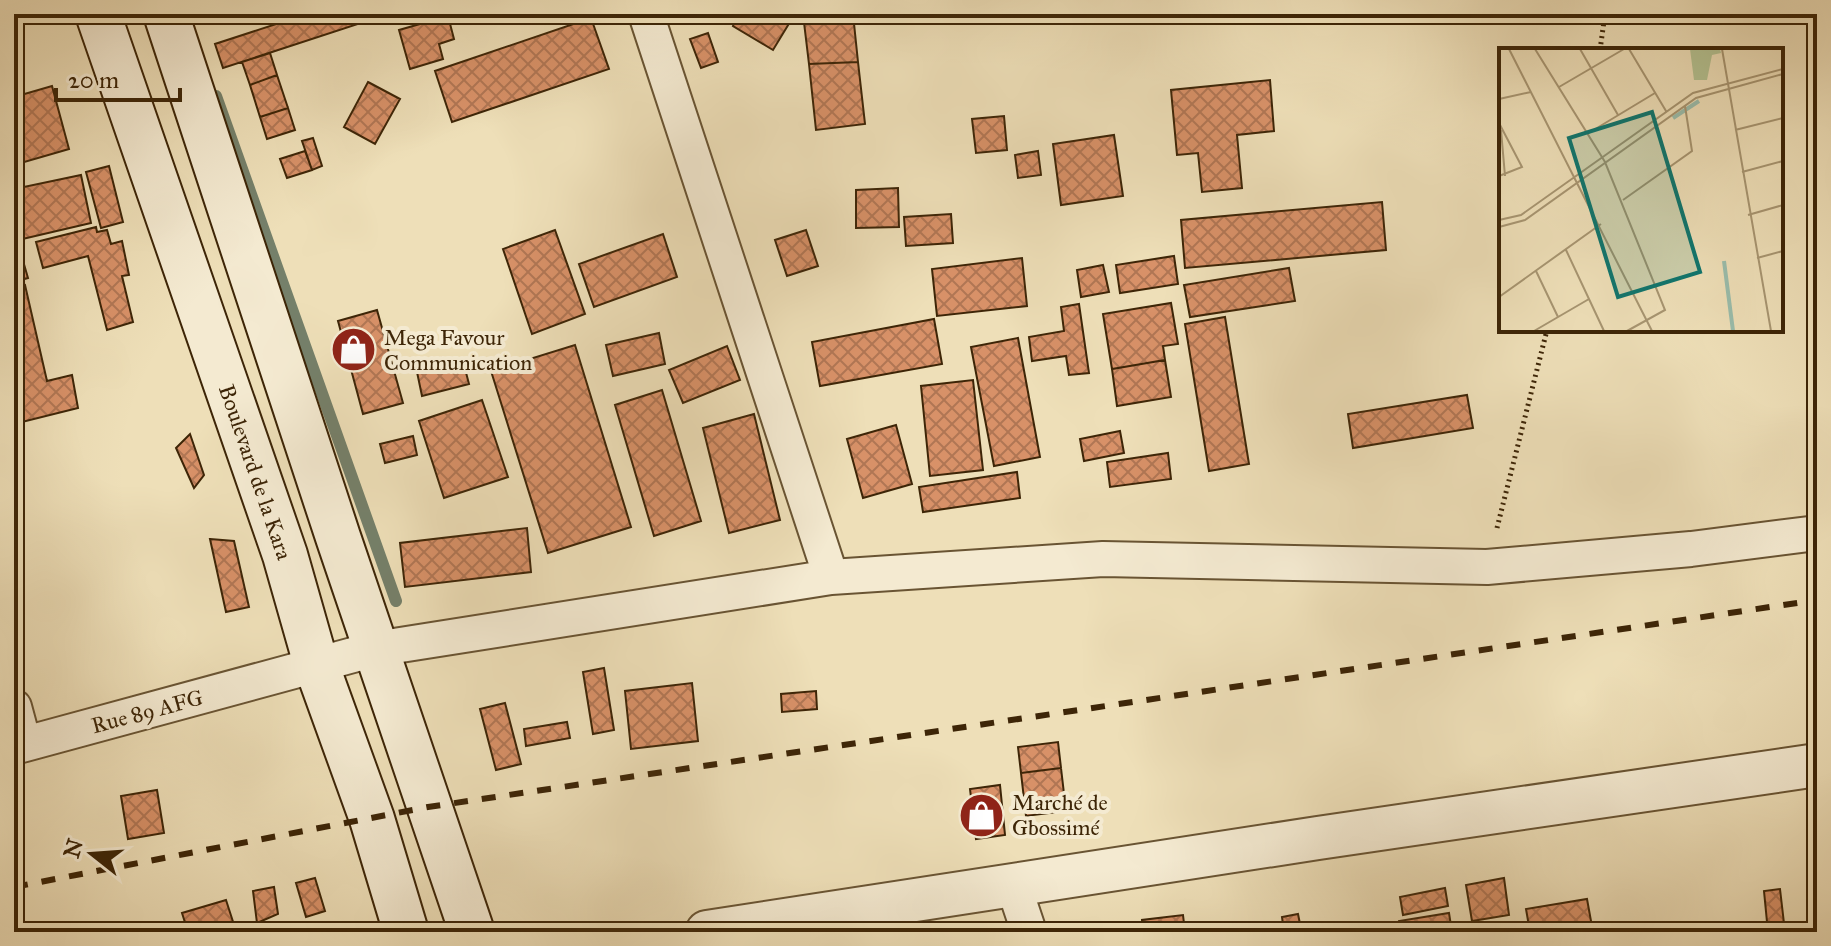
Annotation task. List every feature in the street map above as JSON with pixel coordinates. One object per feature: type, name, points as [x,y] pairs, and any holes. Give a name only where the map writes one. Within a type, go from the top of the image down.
[{"type":"main road","name":"Boulevard de la Kara","points":[[98,14],[285,555],[303,667],[372,819],[406,932]]},
{"type":"main road","points":[[166,14],[375,649],[472,932]]},
{"type":"street","points":[[646,14],[831,577]]},
{"type":"street","name":"Rue 89 AFG","points":[[19,745],[375,649],[831,577],[1103,559],[1487,567],[1691,549],[1817,533]]},
{"type":"street","points":[[14,707],[19,745]]},
{"type":"street","points":[[707,932],[1817,765]]},
{"type":"street","points":[[1013,884],[1029,932]]},
{"type":"path","points":[[1600,48],[1605,14]]},
{"type":"path","points":[[1487,567],[1546,332]]},
{"type":"building","points":[[307,14],[354,14],[358,24],[223,68],[215,44]]},
{"type":"building","points":[[738,14],[789,14],[793,17],[773,50],[733,26]]},
{"type":"building","points":[[803,14],[853,14],[858,62],[809,64]]},
{"type":"building","points":[[448,16],[454,39],[439,44],[443,59],[410,69],[399,30]]},
{"type":"building","points":[[591,18],[609,69],[452,122],[435,71]]},
{"type":"building","points":[[708,33],[718,62],[701,68],[690,39]]},
{"type":"building","points":[[270,53],[277,75],[250,85],[242,62]]},
{"type":"building","points":[[858,62],[865,124],[816,130],[809,64]]},
{"type":"building","points":[[277,75],[288,108],[260,117],[250,85]]},
{"type":"building","points":[[1270,80],[1274,131],[1237,135],[1242,188],[1202,192],[1198,153],[1177,155],[1171,90]]},
{"type":"building","points":[[368,82],[400,99],[375,144],[344,127]]},
{"type":"building","points":[[52,86],[69,149],[14,165],[14,97]]},
{"type":"building","points":[[288,108],[295,130],[267,139],[260,117]]},
{"type":"building","points":[[1004,116],[1007,150],[976,153],[972,119]]},
{"type":"building","points":[[1114,135],[1123,196],[1061,205],[1053,144]]},
{"type":"building","points":[[313,138],[322,166],[312,170],[302,141]]},
{"type":"building","points":[[305,151],[312,170],[287,178],[280,159]]},
{"type":"building","points":[[1038,151],[1041,175],[1018,178],[1015,155]]},
{"type":"building","points":[[109,166],[123,222],[101,228],[86,172]]},
{"type":"building","points":[[81,175],[91,223],[14,241],[14,189]]},
{"type":"building","points":[[898,188],[899,227],[856,228],[856,190]]},
{"type":"building","points":[[1382,202],[1386,250],[1185,268],[1181,220]]},
{"type":"building","points":[[951,214],[953,243],[906,246],[904,217]]},
{"type":"building","points":[[96,227],[97,232],[107,230],[111,244],[122,241],[129,275],[122,276],[133,322],[107,330],[88,256],[43,268],[36,242]]},
{"type":"building","points":[[555,230],[585,314],[532,334],[503,249]]},
{"type":"building","points":[[806,230],[818,266],[787,276],[775,240]]},
{"type":"building","points":[[663,234],[677,277],[594,307],[579,264]]},
{"type":"building","points":[[19,247],[28,278],[14,282],[14,248]]},
{"type":"building","points":[[1174,256],[1178,284],[1120,293],[1116,265]]},
{"type":"building","points":[[1022,258],[1027,306],[937,316],[932,269]]},
{"type":"building","points":[[1103,265],[1109,292],[1081,297],[1077,270]]},
{"type":"building","points":[[1289,268],[1295,301],[1190,317],[1184,285]]},
{"type":"building","points":[[25,285],[47,381],[72,375],[78,408],[14,424],[14,288]]},
{"type":"building","points":[[1171,303],[1178,344],[1163,346],[1165,360],[1112,369],[1103,314]]},
{"type":"building","points":[[1079,304],[1089,373],[1069,375],[1066,356],[1032,361],[1029,337],[1064,331],[1061,307]]},
{"type":"building","points":[[377,310],[403,403],[363,414],[338,321]]},
{"type":"building","points":[[1225,317],[1249,464],[1209,471],[1185,324]]},
{"type":"building","points":[[934,319],[942,364],[820,386],[812,342]]},
{"type":"building","points":[[659,333],[665,364],[613,376],[606,345]]},
{"type":"building","points":[[1018,338],[1040,457],[994,466],[971,347]]},
{"type":"building","points":[[575,345],[631,527],[548,553],[491,371]]},
{"type":"building","points":[[727,346],[740,380],[683,403],[669,370]]},
{"type":"building","points":[[1165,360],[1171,397],[1117,406],[1112,369]]},
{"type":"building","points":[[463,361],[469,384],[422,396],[417,372]]},
{"type":"building","points":[[973,380],[983,470],[930,476],[921,386]]},
{"type":"building","points":[[662,390],[701,521],[654,536],[615,405]]},
{"type":"building","points":[[1467,395],[1473,428],[1353,448],[1348,414]]},
{"type":"building","points":[[482,400],[508,477],[444,498],[419,421]]},
{"type":"building","points":[[754,414],[780,520],[729,533],[703,428]]},
{"type":"building","points":[[896,425],[912,484],[863,498],[847,439]]},
{"type":"building","points":[[1120,431],[1124,453],[1084,461],[1080,439]]},
{"type":"building","points":[[190,434],[204,475],[194,488],[176,448]]},
{"type":"building","points":[[413,436],[417,455],[385,463],[380,444]]},
{"type":"building","points":[[1168,453],[1171,479],[1110,487],[1107,462]]},
{"type":"building","points":[[1017,472],[1020,498],[923,512],[919,487]]},
{"type":"building","points":[[527,528],[531,572],[405,587],[400,543]]},
{"type":"building","points":[[210,539],[234,541],[249,607],[226,612]]},
{"type":"building","points":[[604,668],[614,730],[593,734],[583,672]]},
{"type":"building","points":[[692,683],[698,741],[631,749],[625,691]]},
{"type":"building","points":[[816,691],[817,709],[782,712],[781,694]]},
{"type":"building","points":[[505,703],[521,764],[496,770],[480,709]]},
{"type":"building","points":[[567,722],[570,738],[526,746],[524,729]]},
{"type":"building","points":[[1058,742],[1061,768],[1021,773],[1018,747]]},
{"type":"building","points":[[1061,768],[1066,811],[1026,816],[1021,773]]},
{"type":"building","points":[[1000,785],[1005,835],[976,839],[970,789]]},
{"type":"building","points":[[157,790],[164,833],[128,839],[121,796]]},
{"type":"building","points":[[315,878],[325,911],[306,917],[296,883]]},
{"type":"building","points":[[1504,878],[1509,915],[1472,921],[1466,885]]},
{"type":"building","points":[[274,887],[278,914],[257,923],[253,891]]},
{"type":"building","points":[[1445,888],[1448,906],[1403,915],[1400,897]]},
{"type":"building","points":[[1780,889],[1785,932],[1768,932],[1764,891]]},
{"type":"building","points":[[1587,899],[1593,932],[1530,932],[1526,909]]},
{"type":"building","points":[[226,900],[236,931],[188,932],[182,913]]},
{"type":"building","points":[[1449,913],[1452,932],[1400,932],[1399,921]]},
{"type":"building","points":[[1298,914],[1301,929],[1284,932],[1282,917]]},
{"type":"building","points":[[1183,915],[1185,932],[1143,932],[1142,920]]},
{"type":"waterway","points":[[216,96],[396,601]]},
{"type":"railway","points":[[14,887],[428,807],[1817,600]]},
{"type":"place","name":"Mega Favour Communication","points":[[353,350]]},
{"type":"place","name":"Marché de Gbossimé","points":[[981,815]]}]
